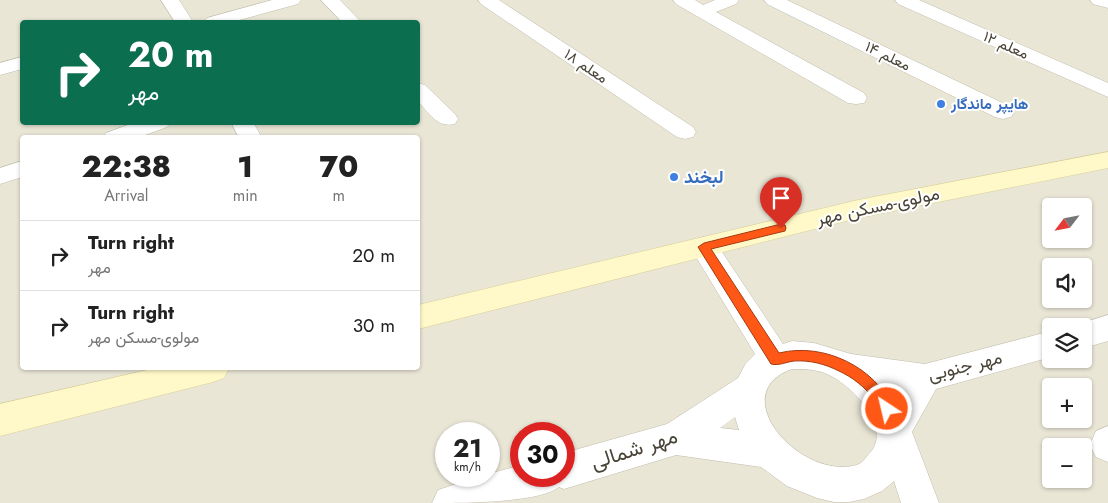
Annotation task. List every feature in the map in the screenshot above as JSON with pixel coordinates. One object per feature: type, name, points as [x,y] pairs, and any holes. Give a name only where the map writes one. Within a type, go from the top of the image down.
[{"type":"main road","name":"مولوی-مسکن مهر","points":[[420,317],[858,209],[1108,160]]},
{"type":"main road","points":[[0,420],[205,370]]},
{"type":"street","points":[[170,0],[177,20]]},
{"type":"street","points":[[220,20],[292,0]]},
{"type":"street","points":[[330,0],[350,20]]},
{"type":"street","name":"معلم ۱۸","points":[[487,0],[684,132]]},
{"type":"street","points":[[682,0],[856,98]]},
{"type":"street","points":[[703,11],[730,0]]},
{"type":"street","name":"معلم ۱۴","points":[[773,0],[1004,112]]},
{"type":"street","name":"معلم ۱۲","points":[[904,0],[1108,91]]},
{"type":"street","points":[[1099,0],[1108,3]]},
{"type":"street","points":[[0,69],[20,64]]},
{"type":"street","points":[[420,91],[447,119]]},
{"type":"street","points":[[122,135],[151,125]]},
{"type":"street","points":[[0,176],[20,170]]},
{"type":"street","points":[[704,247],[776,360]]},
{"type":"street","points":[[1092,333],[1108,328]]},
{"type":"street","name":"مهر جنوبی","points":[[847,368],[925,378],[1042,346]]},
{"type":"street","points":[[920,503],[894,430],[887,409],[877,393],[864,379],[847,368],[829,360],[810,356],[792,355],[776,360],[760,371],[750,387],[748,408],[755,431],[771,452],[793,470],[832,492],[845,485],[868,480],[884,468],[893,450],[894,430],[925,378]]},
{"type":"street","name":"مهر شمالی","points":[[575,468],[676,438],[750,387]]},
{"type":"street","points":[[676,438],[771,452]]},
{"type":"street","points":[[451,503],[510,486]]},
{"type":"shaded area","points":[[0,0],[1108,0],[1108,503],[0,503]]},
{"type":"place","name":"هایپر ماندگار","points":[[941,104]]},
{"type":"place","name":"لبخند","points":[[674,177]]},
{"type":"route","points":[[781,228],[704,247],[776,360],[792,355],[829,360],[847,368],[864,379],[877,393],[887,409]]}]
